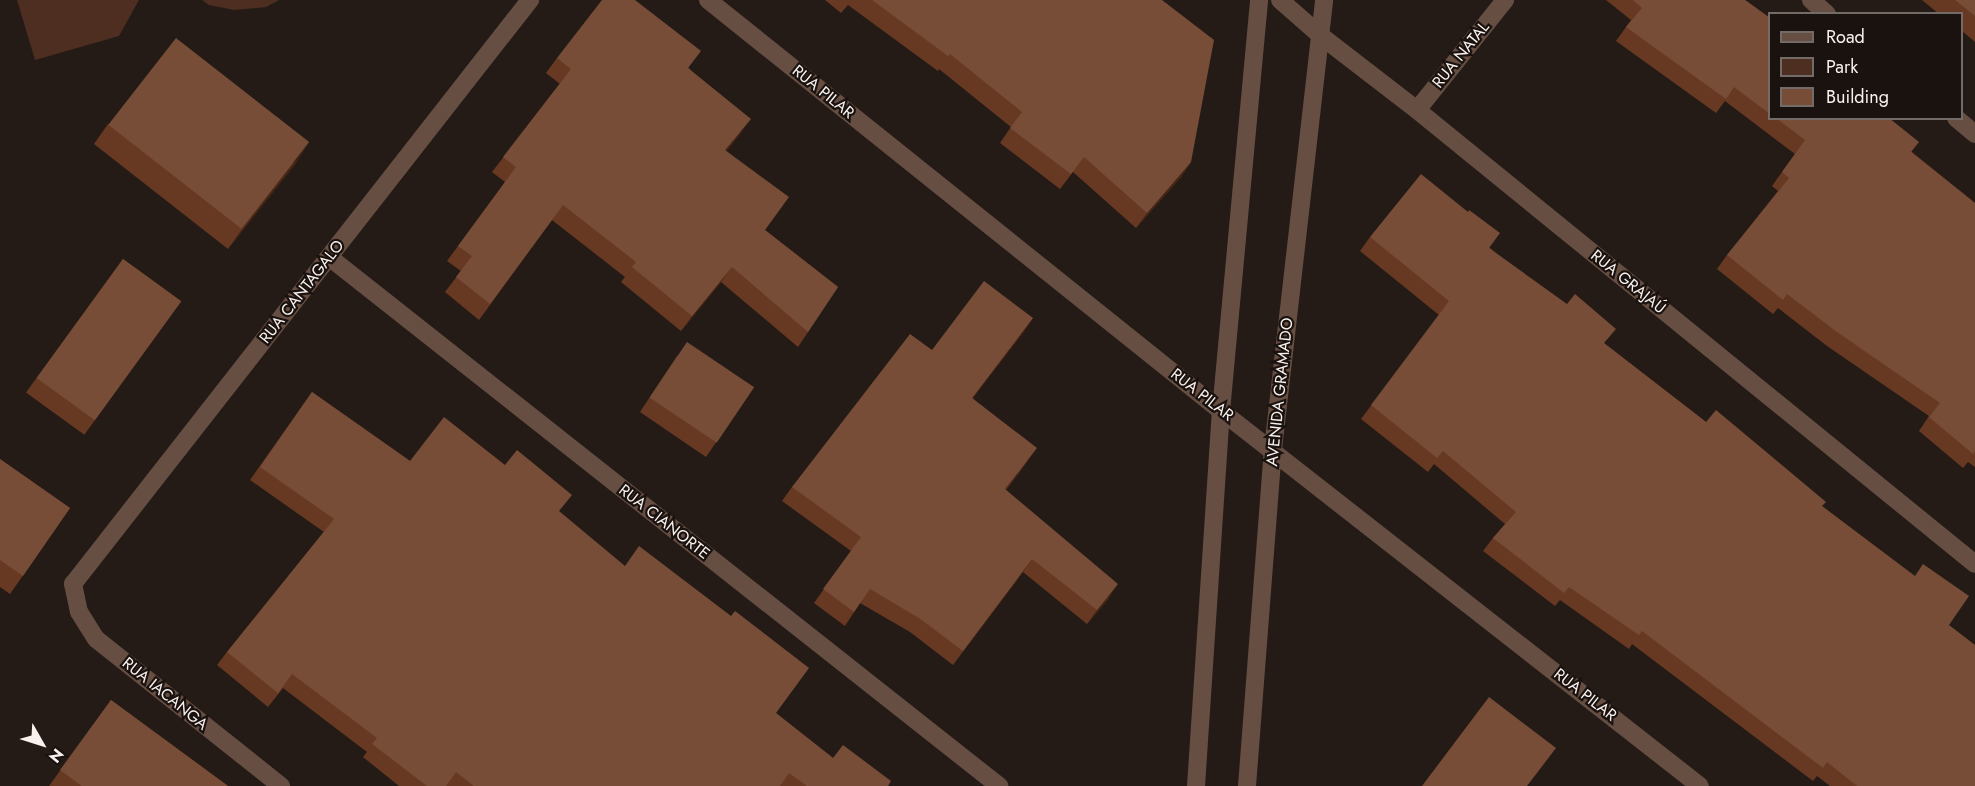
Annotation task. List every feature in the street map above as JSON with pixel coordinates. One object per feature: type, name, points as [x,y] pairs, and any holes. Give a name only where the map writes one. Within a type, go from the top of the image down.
[{"type":"street","name":"RUA CANTAGALO","points":[[73,584],[530,0]]},
{"type":"street","name":"RUA PILAR","points":[[708,0],[1221,411],[1273,449],[1700,786]]},
{"type":"street","points":[[1196,786],[1221,411],[1259,0]]},
{"type":"street","name":"RUA GRAJAÚ","points":[[1280,0],[1321,36],[1417,110],[1975,564]]},
{"type":"street","name":"AVENIDA GRAMADO","points":[[1247,786],[1273,449],[1324,0]]},
{"type":"street","name":"RUA NATAL","points":[[1417,110],[1505,0]]},
{"type":"street","points":[[1811,0],[1825,12]]},
{"type":"street","points":[[1958,120],[1975,134]]},
{"type":"street","name":"RUA CIANORTE","points":[[329,257],[999,786]]},
{"type":"street","name":"RUA IACANGA","points":[[73,584],[79,612],[96,639],[281,786]]},
{"type":"green space","points":[[17,0],[139,0],[119,36],[35,60]]},
{"type":"green space","points":[[202,0],[279,0],[266,7],[234,10],[209,5]]},
{"type":"building","points":[[602,0],[635,0],[701,51],[688,68],[751,119],[725,150],[789,197],[765,230],[838,287],[808,332],[732,267],[692,316],[632,267],[636,262],[563,205],[490,304],[456,277],[472,256],[458,246],[516,167],[503,157],[571,69],[557,58]]},
{"type":"building","points":[[872,0],[1162,0],[1214,40],[1191,162],[1147,213],[1084,157],[1071,174],[1010,128],[1022,112],[950,54],[948,56]]},
{"type":"building","points":[[1633,0],[1745,0],[1768,17],[1768,112],[1734,87],[1726,99],[1626,27],[1642,8]]},
{"type":"building","points":[[1955,0],[1975,0],[1975,16]]},
{"type":"building","points":[[176,38],[309,142],[241,229],[108,125]]},
{"type":"building","points":[[1779,120],[1892,120],[1919,142],[1911,152],[1975,203],[1975,451],[1973,454],[1929,417],[1940,403],[1837,332],[1787,294],[1783,300],[1727,255],[1789,178],[1782,172],[1805,140]]},
{"type":"building","points":[[1421,174],[1468,212],[1469,210],[1500,233],[1489,248],[1567,304],[1575,294],[1616,329],[1604,343],[1706,422],[1716,410],[1826,502],[1822,506],[1915,576],[1923,564],[1969,596],[1949,625],[1975,645],[1975,786],[1857,786],[1827,762],[1823,768],[1642,631],[1639,635],[1569,587],[1564,593],[1493,538],[1516,512],[1443,451],[1437,458],[1371,405],[1449,301],[1370,237]]},
{"type":"building","points":[[123,259],[181,301],[95,420],[37,378]]},
{"type":"building","points":[[984,281],[1033,318],[972,398],[1037,448],[1005,489],[1118,584],[1097,610],[1032,559],[963,651],[919,618],[870,589],[854,612],[823,589],[861,537],[792,487],[910,334],[932,350]]},
{"type":"building","points":[[687,342],[754,387],[717,443],[650,398]]},
{"type":"building","points":[[312,392],[410,461],[444,417],[505,465],[517,450],[572,495],[559,511],[625,566],[639,546],[731,616],[735,611],[809,668],[776,713],[833,758],[843,745],[891,781],[888,786],[807,786],[789,773],[780,786],[474,786],[456,772],[446,786],[427,786],[372,744],[377,738],[292,674],[278,693],[227,652],[334,519],[260,467]]},
{"type":"building","points":[[0,459],[70,508],[23,576],[0,560]]},
{"type":"building","points":[[1489,697],[1556,748],[1527,786],[1422,786]]},
{"type":"building","points":[[111,700],[228,786],[82,786],[60,770]]}]
